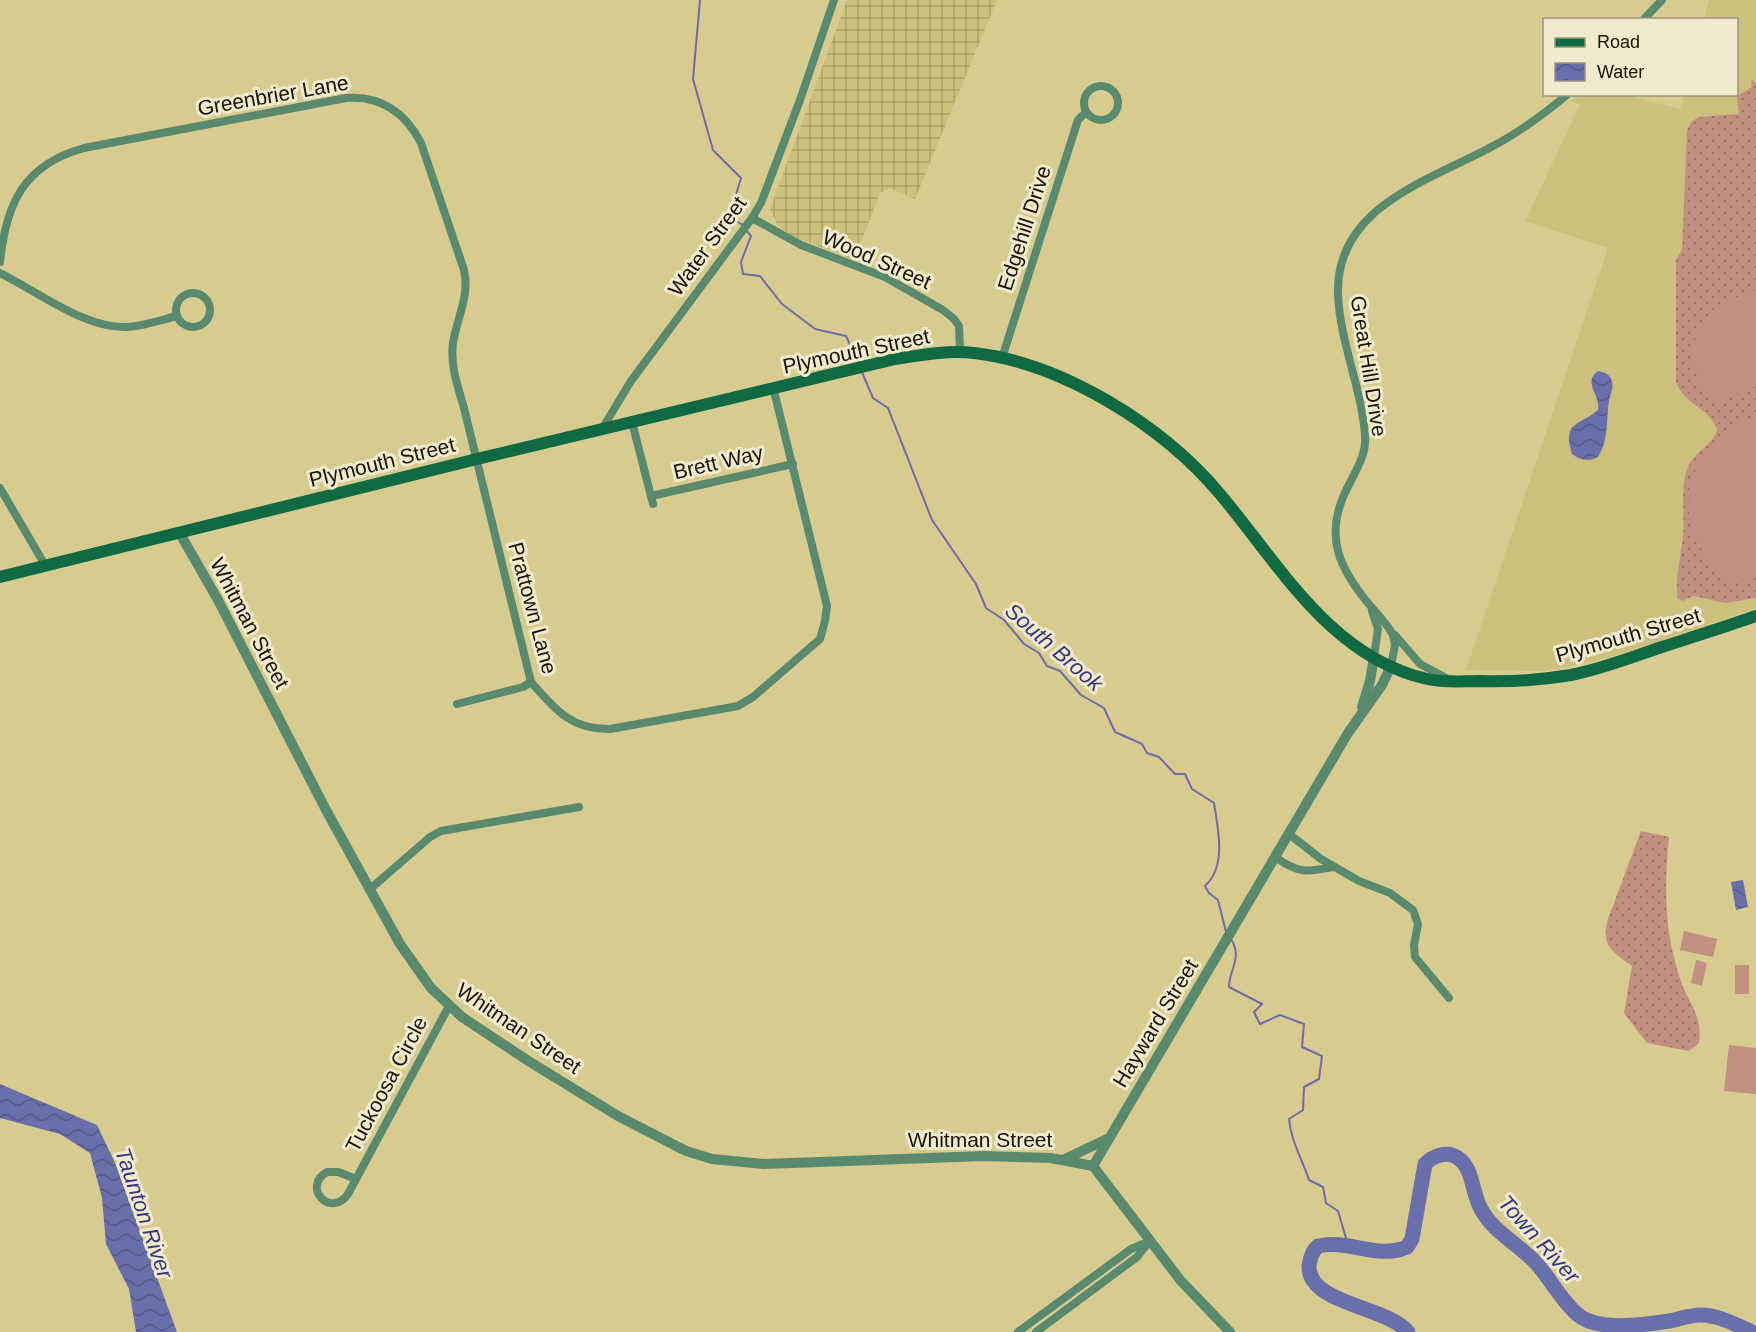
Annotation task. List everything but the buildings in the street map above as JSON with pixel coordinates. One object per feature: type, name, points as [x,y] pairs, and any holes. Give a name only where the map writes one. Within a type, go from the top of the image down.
[{"type":"main road","name":"Plymouth Street","points":[[0,577],[773,387],[913,356],[960,352],[1002,358],[1040,369],[1089,392],[1143,424],[1173,446],[1216,490],[1312,608],[1349,642],[1390,666],[1426,678],[1452,682],[1527,681],[1574,675],[1756,616]]},
{"type":"street","name":"Water Street","points":[[602,429],[631,381],[747,224],[765,195],[834,0]]},
{"type":"street","points":[[1646,18],[1662,0]]},
{"type":"street","name":"Edgehill Drive","points":[[1102,86],[1115,93],[1117,108],[1110,117],[1099,120],[1086,112],[1084,98],[1091,89],[1102,86]]},
{"type":"street","name":"Great Hill Drive","points":[[1452,682],[1414,659],[1369,605],[1344,568],[1338,552],[1335,534],[1339,506],[1365,446],[1361,404],[1339,303],[1339,282],[1346,255],[1362,225],[1380,206],[1406,190],[1505,140],[1565,96]]},
{"type":"street","name":"Greenbrier Lane","points":[[0,262],[10,213],[19,194],[35,172],[60,155],[84,148],[340,99],[358,98],[378,101],[401,115],[417,135],[428,159],[463,263],[467,283],[466,295],[454,339],[452,361],[477,459]]},
{"type":"street","name":"Edgehill Drive","points":[[1002,358],[1077,121],[1086,112]]},
{"type":"street","name":"Wood Street","points":[[747,224],[885,277],[943,310],[959,326],[960,352]]},
{"type":"street","points":[[0,273],[64,308],[114,326],[136,326],[177,316]]},
{"type":"street","points":[[189,293],[197,293],[209,302],[211,310],[209,317],[197,327],[180,322],[177,316],[177,303],[189,293]]},
{"type":"street","name":"Prattown Lane","points":[[477,459],[531,682],[549,702],[570,720],[593,730],[726,709],[738,706],[753,697],[820,639],[825,621],[827,606],[822,580],[773,387]]},
{"type":"street","name":"Brett Way","points":[[632,422],[652,500],[793,464]]},
{"type":"street","points":[[0,488],[45,565]]},
{"type":"street","name":"Whitman Street","points":[[179,532],[218,600],[369,890],[414,967],[449,1006],[530,1062],[611,1112],[679,1148],[712,1159],[764,1164],[963,1156],[1064,1159],[1093,1166]]},
{"type":"street","name":"Great Hill Drive","points":[[1369,605],[1378,629],[1374,657]]},
{"type":"street","name":"Great Hill Drive","points":[[1386,623],[1394,635],[1395,642],[1390,666]]},
{"type":"street","name":"Hayward Street","points":[[1360,714],[1369,686],[1374,657]]},
{"type":"street","name":"Hayward Street","points":[[1093,1166],[1360,714],[1382,685],[1390,666]]},
{"type":"street","points":[[457,704],[523,687],[531,682]]},
{"type":"street","points":[[369,890],[430,837],[441,831],[452,827],[579,807]]},
{"type":"street","points":[[1289,834],[1334,867],[1359,881],[1390,893],[1413,910],[1418,924],[1414,945],[1415,957],[1449,998]]},
{"type":"street","points":[[1275,857],[1288,866],[1308,872],[1334,867]]},
{"type":"street","name":"Tuckoosa Circle","points":[[356,1179],[338,1172],[327,1172],[320,1176],[317,1183],[318,1194],[322,1200],[329,1203],[340,1202],[346,1197],[356,1179],[449,1006]]},
{"type":"street","points":[[1064,1159],[1107,1139]]},
{"type":"street","points":[[1093,1166],[1190,1292],[1230,1332]]},
{"type":"street","points":[[1018,1332],[1131,1249],[1150,1241]]},
{"type":"street","points":[[1036,1332],[1137,1257],[1150,1241]]},
{"type":"street","points":[[1066,1297],[1073,1305]]},
{"type":"street","points":[[1045,1312],[1052,1321]]},
{"type":"shaded area","points":[[847,0],[997,0],[915,199],[890,188],[880,193],[854,260],[792,236],[778,226],[770,209]]},
{"type":"shaded area","points":[[1709,0],[1756,0],[1756,608],[1618,655],[1577,665],[1544,671],[1466,670],[1608,248],[1525,221],[1580,105],[1571,101],[1576,96],[1630,96],[1680,109],[1684,96],[1738,96],[1738,18],[1704,18]]},
{"type":"shaded area","points":[[1751,79],[1756,83],[1756,598],[1725,603],[1694,596],[1683,601],[1678,599],[1677,583],[1683,534],[1684,482],[1692,460],[1713,439],[1717,429],[1708,415],[1685,397],[1676,382],[1676,260],[1682,250],[1687,130],[1692,121],[1699,117],[1739,114],[1737,96],[1752,87]]},
{"type":"shaded area","points":[[1756,290],[1756,387],[1716,401],[1698,378],[1694,364],[1696,337],[1701,324],[1710,312],[1730,299]]},
{"type":"shaded area","points":[[1756,416],[1756,576],[1727,584],[1703,552],[1692,526],[1689,506],[1690,486],[1696,468],[1706,452],[1736,426]]},
{"type":"shaded area","points":[[1641,831],[1669,837],[1666,884],[1671,946],[1683,987],[1696,1014],[1700,1034],[1699,1043],[1689,1051],[1647,1043],[1624,1013],[1632,966],[1614,952],[1607,942],[1608,919]]},
{"type":"shaded area","points":[[1684,931],[1717,939],[1713,957],[1680,950]]},
{"type":"shaded area","points":[[1696,960],[1707,963],[1702,986],[1691,983]]},
{"type":"shaded area","points":[[1735,965],[1749,965],[1749,994],[1735,994]]},
{"type":"shaded area","points":[[1729,1045],[1756,1048],[1756,1094],[1724,1091]]},
{"type":"water","points":[[1598,371],[1609,376],[1612,384],[1606,437],[1598,457],[1584,460],[1572,454],[1569,435],[1574,426],[1598,410],[1592,380]]},
{"type":"water","points":[[1743,880],[1748,907],[1736,910],[1731,882]]},
{"type":"water","points":[[0,1084],[97,1125],[115,1163],[177,1332],[136,1332],[129,1289],[106,1244],[102,1198],[90,1153],[60,1134],[0,1118]]},
{"type":"waterway","name":"South Brook","points":[[700,0],[693,79],[713,150],[741,178],[732,208],[736,221],[743,225]]},
{"type":"waterway","name":"South Brook","points":[[746,230],[751,236],[741,262],[743,274],[760,276],[782,304],[815,329],[846,336],[858,362]]},
{"type":"waterway","name":"South Brook","points":[[861,370],[873,398],[888,408],[932,520],[976,584],[986,608],[1004,620],[1024,644],[1039,653],[1047,666],[1060,671],[1081,695],[1104,708],[1115,732],[1142,744],[1147,753],[1159,757],[1175,774],[1185,774],[1192,789],[1214,803],[1219,835],[1219,858],[1212,878],[1205,886],[1209,893],[1218,900],[1226,932]]},
{"type":"waterway","name":"South Brook","points":[[1231,939],[1236,958],[1229,987],[1262,1004],[1254,1012],[1260,1024],[1280,1015],[1304,1024],[1302,1047],[1322,1056],[1319,1079],[1304,1087],[1303,1110],[1289,1119],[1294,1142],[1309,1180],[1323,1187],[1326,1203],[1338,1211],[1346,1238],[1344,1245]]},
{"type":"waterway","name":"Town River","points":[[1408,1332],[1383,1316],[1350,1304],[1321,1289],[1312,1279],[1310,1260],[1318,1246],[1341,1245],[1374,1251],[1407,1247],[1412,1239],[1425,1164],[1436,1156],[1445,1154],[1458,1158],[1467,1168],[1477,1201],[1491,1224],[1537,1264],[1566,1303],[1586,1320],[1621,1326],[1708,1315],[1752,1332]]},
{"type":"water label","name":"Taunton River","points":[[144,1213]]}]
